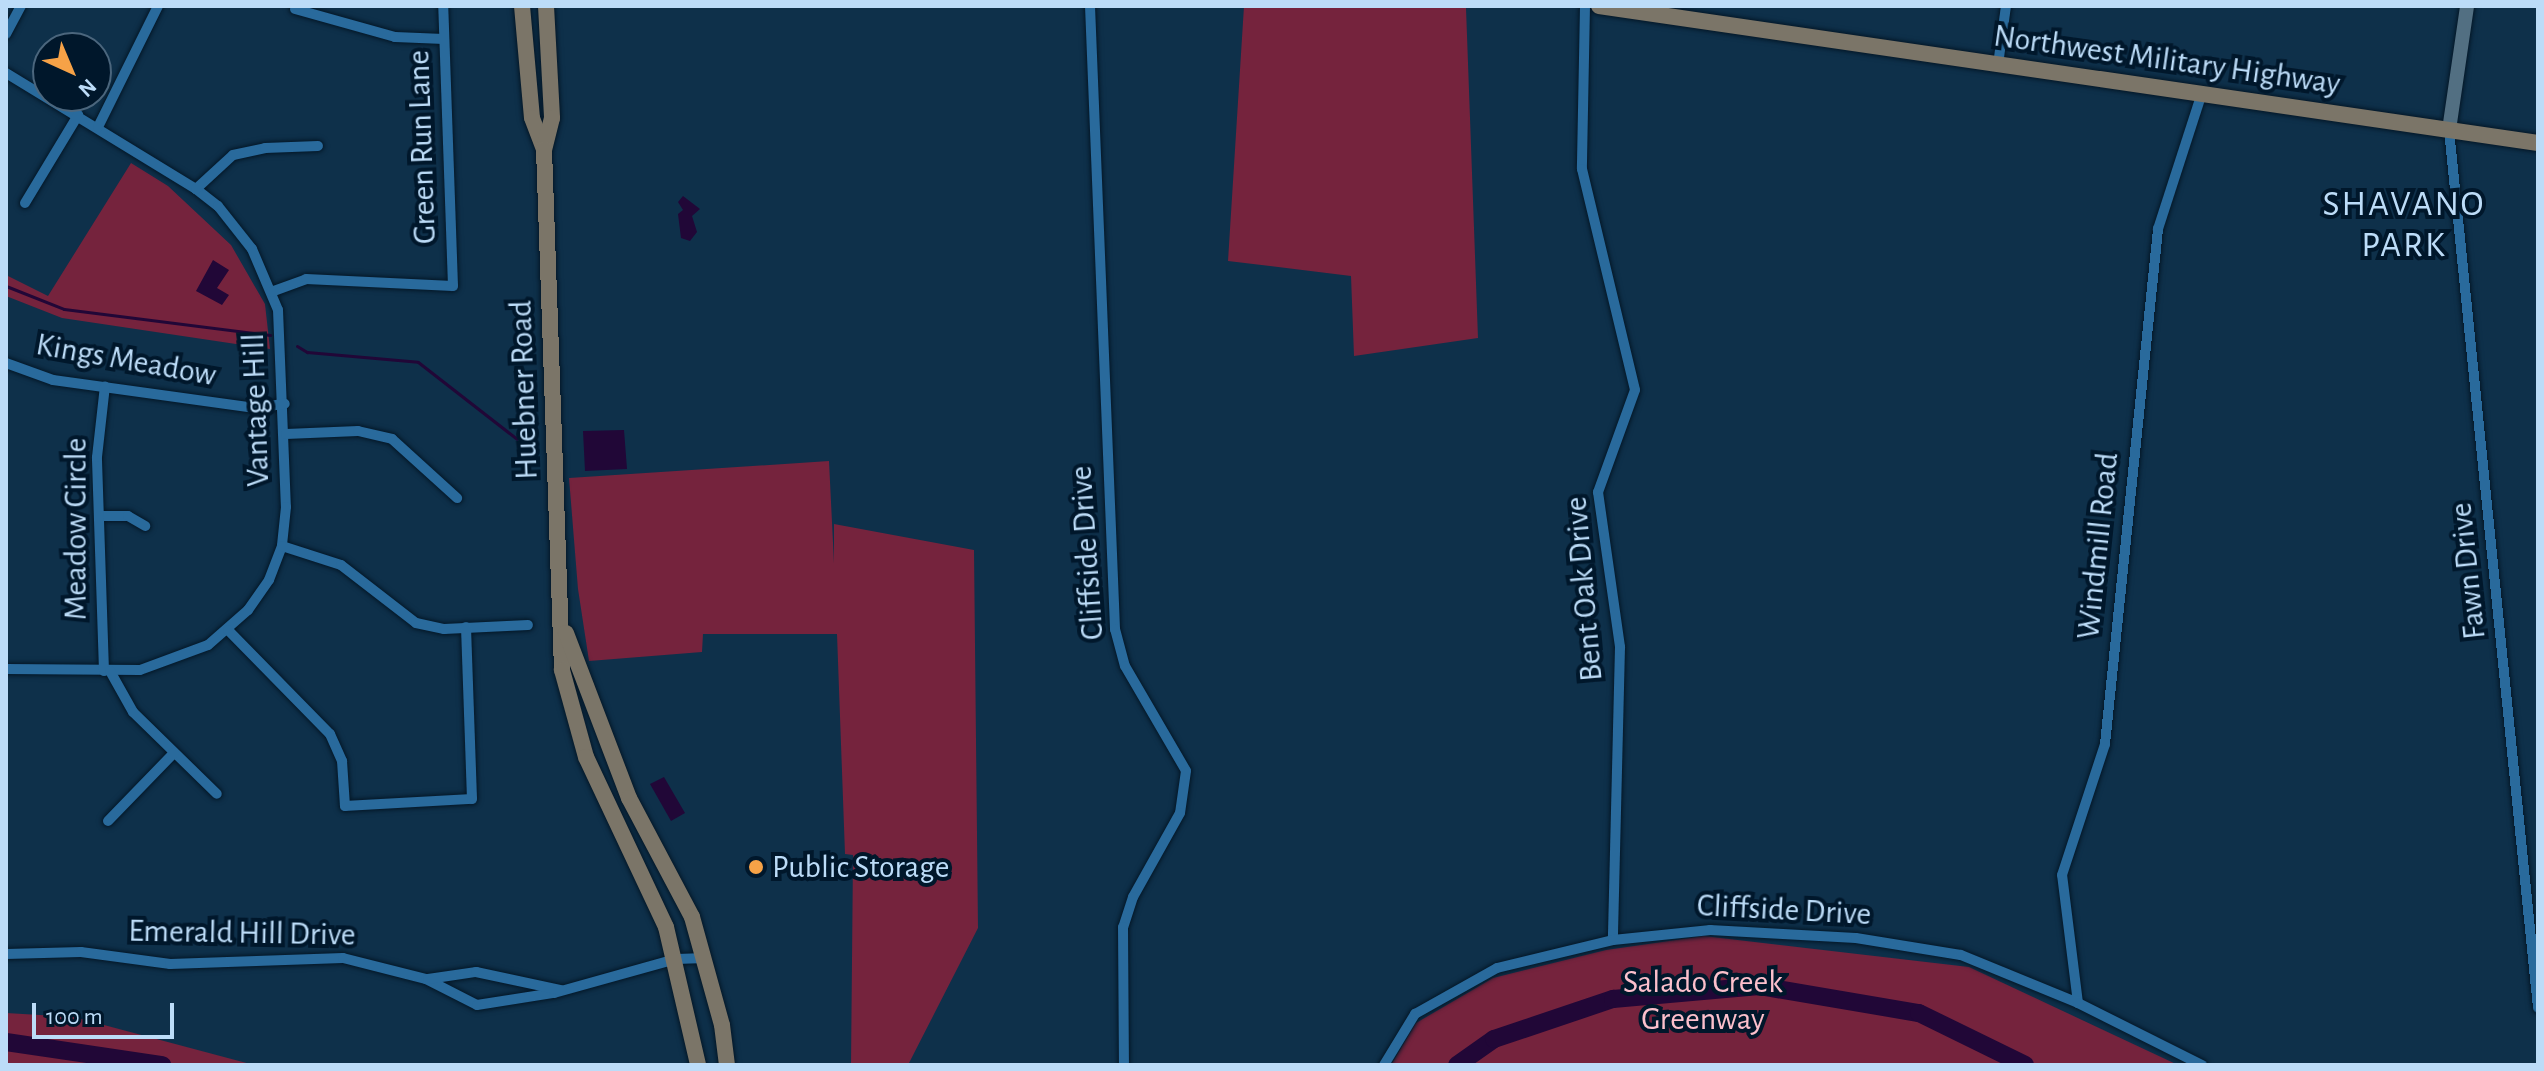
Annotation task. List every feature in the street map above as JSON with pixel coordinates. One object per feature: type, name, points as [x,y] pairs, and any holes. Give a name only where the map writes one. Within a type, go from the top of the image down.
[{"type":"main road","name":"Huebner Road","points":[[522,6],[532,118],[544,149]]},
{"type":"main road","name":"Huebner Road","points":[[546,6],[552,118],[544,149],[564,628],[562,670],[592,774],[651,893],[676,959],[698,1065]]},
{"type":"main road","name":"Northwest Military Highway","points":[[1599,6],[1696,13],[1998,65],[2538,143]]},
{"type":"main road","points":[[2449,130],[2467,6]]},
{"type":"main road","points":[[527,67],[550,64]]},
{"type":"main road","name":"Huebner Road","points":[[564,628],[615,763],[679,884],[706,958],[727,1065]]},
{"type":"main road","points":[[592,774],[615,763]]},
{"type":"street","points":[[6,34],[21,6]]},
{"type":"street","points":[[98,127],[158,6]]},
{"type":"street","name":"Green Run Lane","points":[[271,292],[306,279],[453,286],[443,6]]},
{"type":"street","name":"Cliffside Drive","points":[[1090,6],[1115,629],[1125,666],[1186,771],[1180,813],[1133,897],[1123,927],[1124,1065]]},
{"type":"street","name":"Bent Oak Drive","points":[[1585,6],[1582,169],[1635,390],[1598,492],[1620,647],[1613,940]]},
{"type":"street","points":[[1998,65],[2006,6]]},
{"type":"street","points":[[295,9],[395,37],[444,39]]},
{"type":"street","name":"Vantage Hill","points":[[6,73],[196,189],[245,240],[278,310],[286,434],[282,546],[259,595],[228,630],[175,661],[107,671],[6,669]]},
{"type":"street","name":"Windmill Road","points":[[2078,1003],[2062,875],[2105,744],[2158,229],[2202,93]]},
{"type":"street","points":[[25,203],[78,115]]},
{"type":"street","name":"Fawn Drive","points":[[2449,130],[2538,1007]]},
{"type":"street","points":[[196,189],[233,155],[265,148],[318,146]]},
{"type":"street","name":"Kings Meadow","points":[[6,363],[53,380],[255,408],[285,404]]},
{"type":"street","name":"Meadow Circle","points":[[105,386],[97,457],[107,671],[127,705],[217,794]]},
{"type":"street","points":[[286,434],[358,431],[392,439],[457,498]]},
{"type":"street","points":[[99,516],[128,516],[145,526]]},
{"type":"street","points":[[282,546],[341,565],[416,623],[466,627],[528,625]]},
{"type":"street","points":[[228,630],[330,734],[342,761],[345,806],[472,799],[466,627]]},
{"type":"street","points":[[108,821],[174,753]]},
{"type":"street","name":"Cliffside Drive","points":[[1384,1065],[1415,1014],[1452,989],[1497,968],[1613,940],[1710,930],[1907,944],[1961,955],[2078,1003],[2202,1065]]},
{"type":"street","name":"Emerald Hill Drive","points":[[6,954],[81,952],[185,964],[343,958],[426,979],[477,1005],[561,990],[676,959],[706,958]]},
{"type":"street","name":"Emerald Hill Drive","points":[[426,979],[476,972],[561,990]]},
{"type":"green space","points":[[1244,6],[1466,8],[1478,338],[1354,356],[1351,276],[1228,261]]},
{"type":"green space","points":[[131,163],[168,186],[231,245],[265,304],[270,349],[62,318],[6,296],[6,275],[48,296]]},
{"type":"green space","points":[[829,461],[834,563],[834,524],[974,550],[978,928],[908,1065],[851,1065],[853,855],[845,854],[837,634],[703,634],[702,652],[589,661],[578,589],[569,478]]},
{"type":"green space","name":"Salado Creek Greenway","points":[[1704,936],[1969,967],[2178,1065],[1391,1065],[1416,1023],[1493,978],[1606,950]]},
{"type":"green space","points":[[6,1013],[74,1017],[254,1065],[6,1065]]},
{"type":"shaded area","points":[[683,196],[700,209],[692,216],[697,232],[690,241],[681,238],[678,214],[683,210],[678,202]]},
{"type":"shaded area","points":[[213,260],[229,270],[217,288],[229,295],[222,305],[196,291]]},
{"type":"shaded area","points":[[624,430],[627,469],[585,471],[583,431]]},
{"type":"shaded area","points":[[664,777],[685,813],[671,821],[650,784]]},
{"type":"waterway","points":[[6,286],[64,309],[270,335]]},
{"type":"waterway","points":[[297,346],[307,352],[418,362],[517,439]]},
{"type":"waterway","points":[[1457,1065],[1494,1039],[1613,999],[1759,986],[1919,1013],[2025,1065]]},
{"type":"waterway","points":[[6,1042],[162,1065]]},
{"type":"place","name":"Public Storage","points":[[756,867]]},
{"type":"district","name":"SHAVANO PARK","points":[[2404,224]]}]
